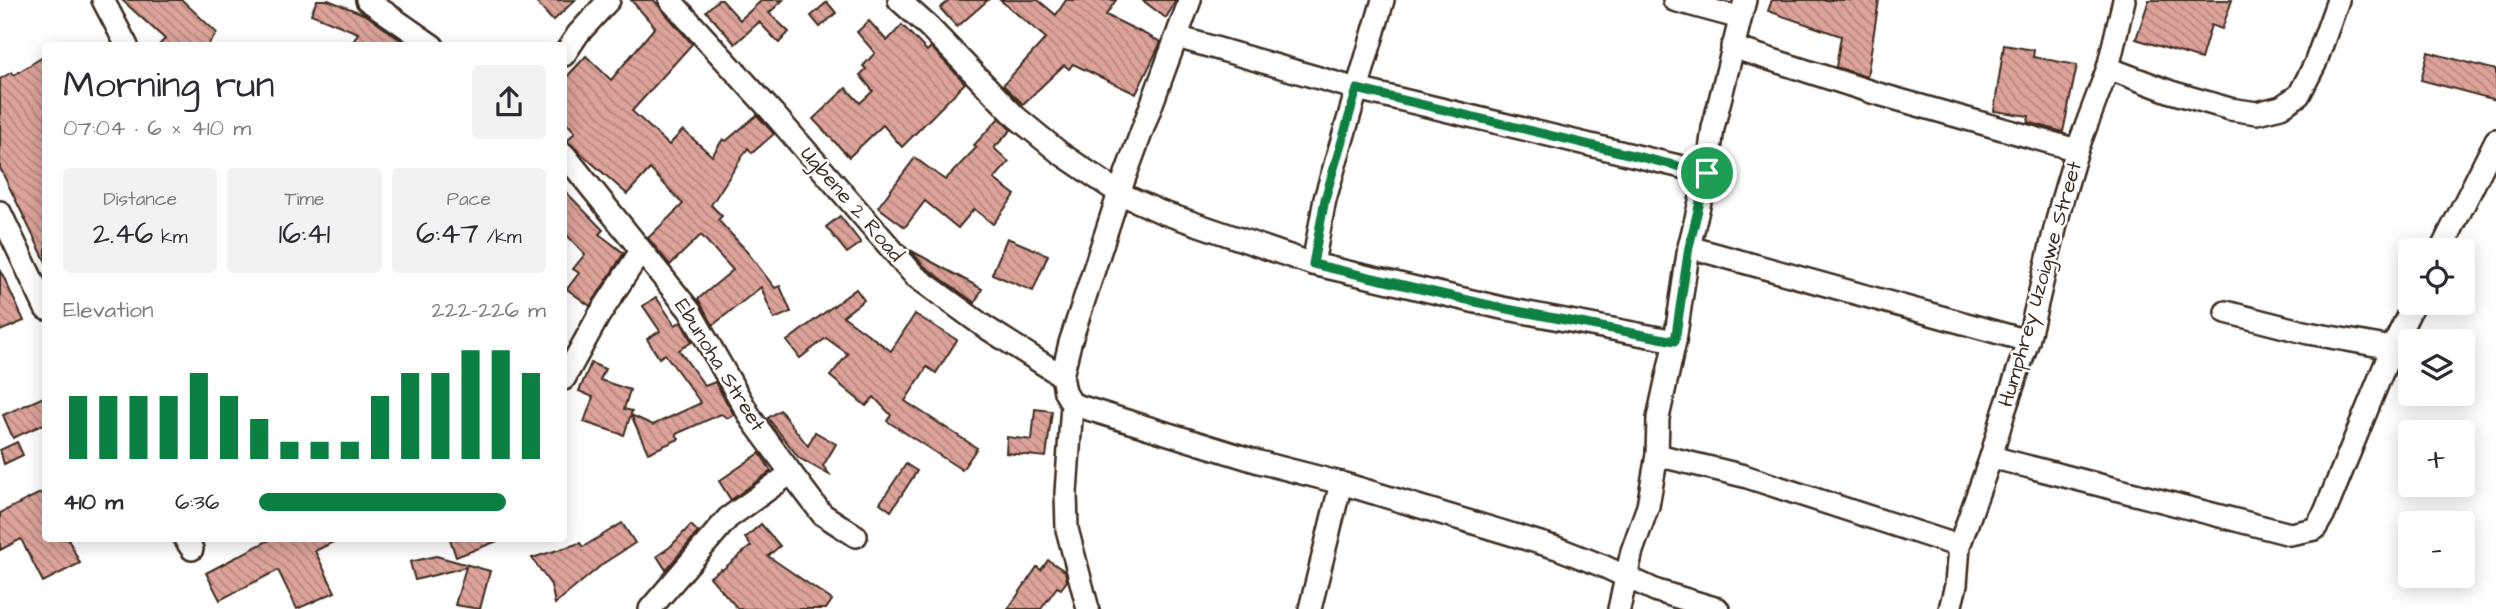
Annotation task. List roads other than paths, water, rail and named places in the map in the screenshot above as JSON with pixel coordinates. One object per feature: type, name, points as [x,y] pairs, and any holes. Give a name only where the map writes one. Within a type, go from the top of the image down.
[{"type":"street","points":[[103,0],[125,42]]},
{"type":"street","points":[[367,0],[427,42]]},
{"type":"street","points":[[567,50],[609,0]]},
{"type":"street","name":"Ugbene 2 Road","points":[[670,0],[915,276],[982,325],[1062,376]]},
{"type":"street","points":[[899,0],[1016,117],[1060,153],[1119,192],[1161,212],[1313,264],[1502,308],[1675,341]]},
{"type":"street","points":[[1088,609],[1067,529],[1066,493],[1072,404],[1065,392],[1062,376],[1070,343],[1119,192],[1190,0]]},
{"type":"street","points":[[1313,264],[1325,199],[1383,0]]},
{"type":"street","points":[[1619,609],[1632,551],[1648,506],[1657,455],[1658,418],[1675,341],[1689,247],[1707,173],[1713,128],[1743,9],[1674,0]]},
{"type":"street","name":"Humphrey Uzoigwe Street","points":[[1950,609],[1956,585],[1959,547],[2028,341],[2061,204],[2077,150],[2108,68],[2124,0]]},
{"type":"street","points":[[2108,68],[2171,92],[2230,108],[2257,113],[2281,107],[2299,95],[2315,64],[2338,0]]},
{"type":"street","points":[[1177,37],[1357,89],[1707,173]]},
{"type":"street","points":[[1732,47],[1875,93],[2077,150]]},
{"type":"street","points":[[2447,238],[2496,140]]},
{"type":"street","name":"Ebunoha Street","points":[[567,158],[690,311],[752,420],[791,474],[822,514],[856,536]]},
{"type":"street","points":[[0,212],[42,301]]},
{"type":"street","points":[[1689,247],[2028,341]]},
{"type":"street","points":[[567,373],[597,317],[642,251]]},
{"type":"street","points":[[2226,312],[2308,333],[2392,348]]},
{"type":"street","points":[[1991,457],[2290,534],[2315,529],[2325,512],[2408,315]]},
{"type":"street","points":[[1072,404],[1259,462],[1341,483],[1557,548],[1657,591],[1718,609]]},
{"type":"street","points":[[1657,455],[1744,476],[1959,547]]},
{"type":"street","points":[[650,609],[728,517],[791,474]]},
{"type":"street","points":[[1310,609],[1341,483]]}]
